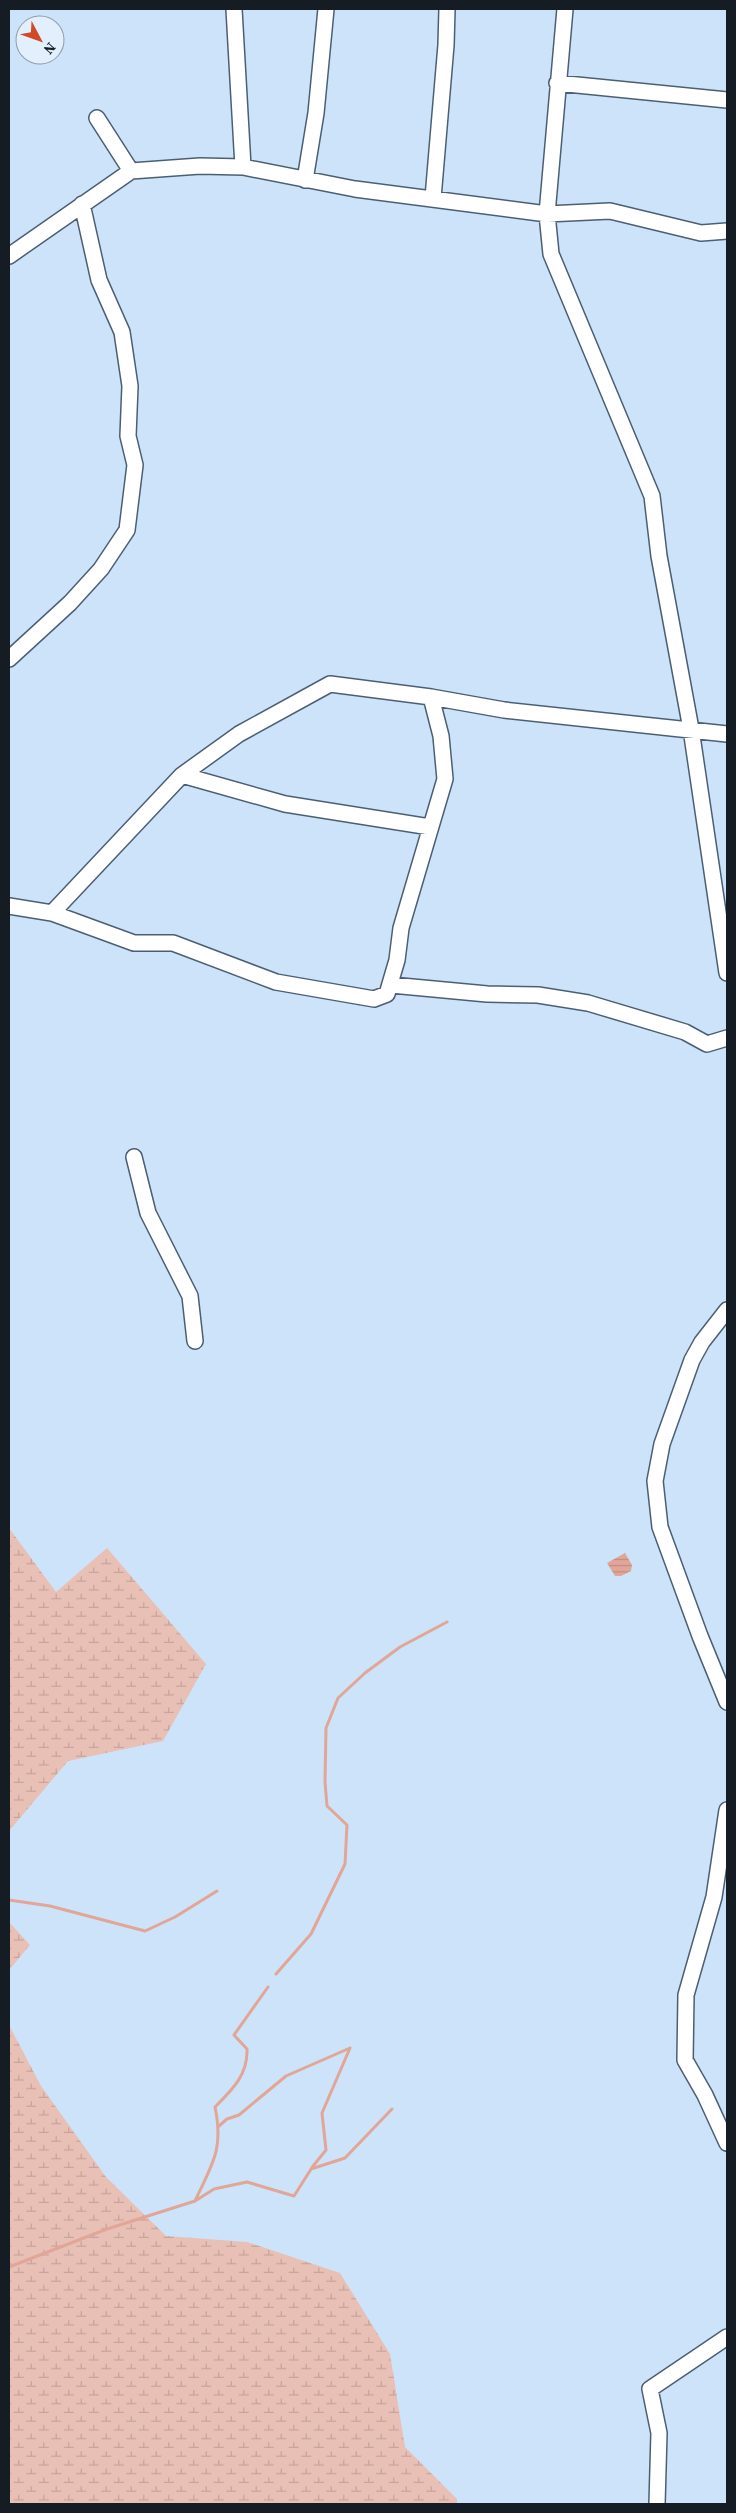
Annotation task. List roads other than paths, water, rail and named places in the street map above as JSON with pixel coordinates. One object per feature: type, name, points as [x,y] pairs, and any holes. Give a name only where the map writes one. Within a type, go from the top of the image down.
[{"type":"street","points":[[234,9],[243,167]]},
{"type":"street","points":[[304,180],[316,113],[326,9]]},
{"type":"street","points":[[433,198],[446,46],[447,9]]},
{"type":"street","points":[[565,9],[547,214],[551,254],[652,496],[659,556],[691,729],[727,973]]},
{"type":"street","points":[[557,83],[727,100]]},
{"type":"street","points":[[97,118],[131,171]]},
{"type":"street","points":[[9,256],[131,171],[200,166],[243,167],[304,180],[547,214],[610,211],[701,233],[727,231]]},
{"type":"street","points":[[9,659],[70,603],[95,575],[127,530],[135,465],[128,436],[129,377],[122,332],[99,280],[82,204]]},
{"type":"street","points":[[52,914],[182,775],[239,734],[330,684],[431,697],[504,710],[727,734]]},
{"type":"street","points":[[9,906],[52,914],[134,943],[173,943],[191,948],[276,982],[374,999],[387,994],[397,960],[401,928],[445,779],[441,736],[431,697]]},
{"type":"street","points":[[182,775],[285,804],[430,827]]},
{"type":"street","points":[[390,985],[487,994],[538,995],[588,1002],[685,1032],[707,1044],[727,1038]]},
{"type":"street","points":[[134,1157],[148,1213],[190,1296],[195,1341]]},
{"type":"street","points":[[727,1310],[702,1342],[692,1360],[662,1444],[655,1481],[660,1527],[700,1636],[727,1702]]},
{"type":"street","points":[[727,1810],[714,1897],[686,1995],[685,2060],[705,2095],[727,2143]]},
{"type":"street","points":[[657,2504],[659,2433],[650,2388],[727,2337]]},
{"type":"waterway","points":[[276,1974],[311,1934],[345,1864],[347,1825],[327,1806],[325,1782],[326,1728],[338,1698],[365,1673],[400,1647],[447,1622]]},
{"type":"waterway","points":[[9,1900],[50,1906],[145,1931],[175,1917],[217,1891]]},
{"type":"waterway","points":[[195,2201],[215,2156],[218,2135],[215,2107],[233,2088],[245,2067],[247,2049],[234,2035],[268,1987]]},
{"type":"waterway","points":[[9,2267],[107,2229],[195,2201],[214,2189],[247,2182],[294,2196],[313,2166],[326,2150],[322,2113],[350,2048],[286,2076],[239,2115],[227,2119],[219,2126]]},
{"type":"waterway","points":[[311,2169],[345,2158],[392,2109]]}]
